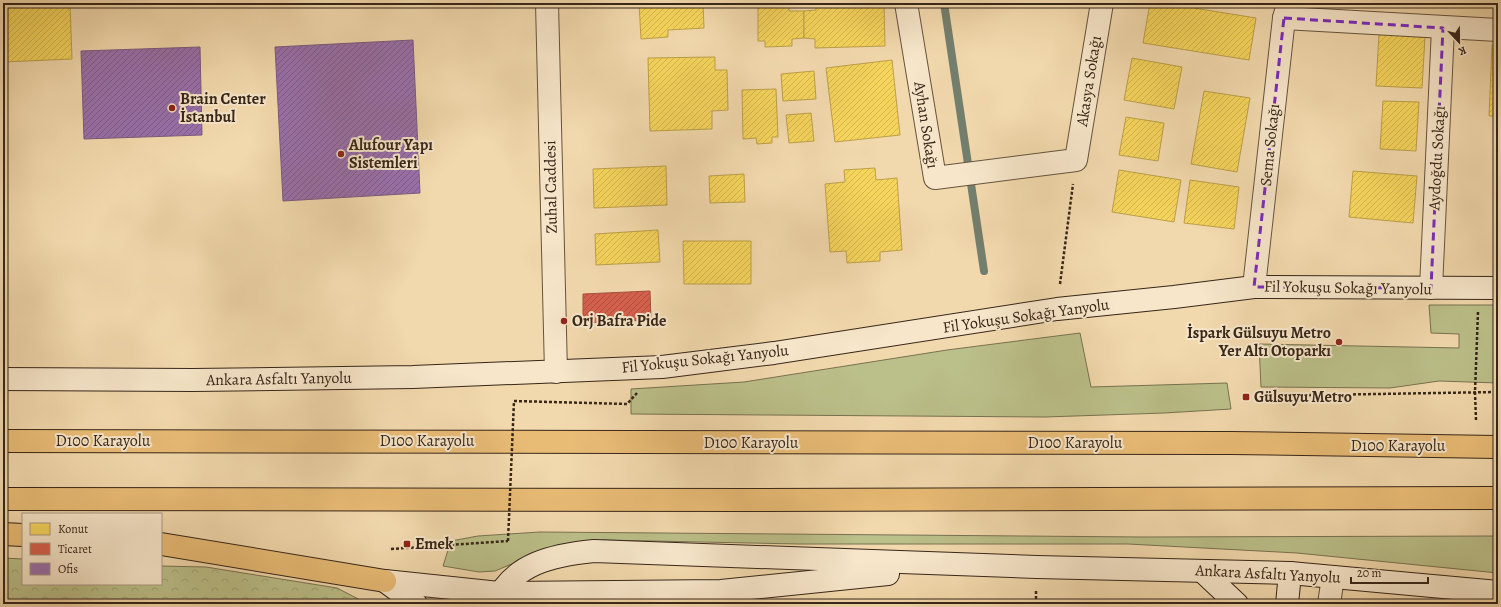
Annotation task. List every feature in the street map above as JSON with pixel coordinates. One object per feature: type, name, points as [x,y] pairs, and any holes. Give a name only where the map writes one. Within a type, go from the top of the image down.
[{"type":"highway","name":"D100 Karayolu","points":[[3,441],[1231,443],[1475,447],[1498,446]]},
{"type":"highway","points":[[3,499],[725,500],[932,498],[1498,498]]},
{"type":"highway","points":[[3,534],[22,535]]},
{"type":"highway","points":[[162,544],[385,581]]},
{"type":"main road","name":"Zuhal Caddesi","points":[[547,3],[556,372]]},
{"type":"main road","name":"Ayhan Sokağı","points":[[906,3],[935,178],[1076,160]]},
{"type":"main road","name":"Akasya Sokağı","points":[[1076,160],[1102,3]]},
{"type":"main road","points":[[1286,11],[1444,28],[1498,30]]},
{"type":"main road","name":"Sema Sokağı","points":[[1254,287],[1286,11]]},
{"type":"main road","name":"Aydoğdu Sokağı","points":[[1430,288],[1444,28]]},
{"type":"main road","name":"Fil Yokuşu Sokağı Yanyolu","points":[[556,372],[662,367],[752,356],[1057,309],[1254,287],[1489,288]]},
{"type":"main road","name":"Ankara Asfaltı Yanyolu","points":[[3,379],[201,380],[413,377],[556,372]]},
{"type":"main road","points":[[497,599],[519,573],[537,563],[565,554],[594,551],[1037,567]]},
{"type":"main road","name":"Ankara Asfaltı Yanyolu","points":[[1037,567],[1202,570],[1290,574],[1498,592]]},
{"type":"main road","points":[[385,581],[497,599],[721,591],[865,575],[1037,567]]},
{"type":"main road","points":[[1202,570],[1237,604]]},
{"type":"main road","points":[[1286,604],[1290,574]]},
{"type":"main road","points":[[1329,604],[1334,577]]},
{"type":"main road","points":[[385,581],[416,604]]},
{"type":"main road","points":[[680,604],[721,591]]},
{"type":"path","points":[[1057,309],[1076,160]]},
{"type":"path","points":[[1476,420],[1475,392],[1489,288]]},
{"type":"path","points":[[1258,396],[1498,392]]},
{"type":"path","points":[[391,549],[508,541],[514,401],[570,402]]},
{"type":"path","points":[[1036,602],[1146,604]]},
{"type":"highlighted area","points":[[1284,18],[1443,28],[1431,288],[1254,287]]},
{"type":"green space","points":[[1429,305],[1498,305],[1498,383],[1439,381],[1390,388],[1261,387],[1259,344],[1459,348],[1459,334],[1431,333]]},
{"type":"green space","points":[[1080,333],[1091,387],[1227,383],[1231,409],[1045,417],[631,414],[631,389],[744,382],[947,350]]},
{"type":"green space","points":[[540,532],[1142,537],[1498,536],[1498,573],[1297,553],[1128,544],[799,544],[604,540],[555,546],[495,571],[479,572],[443,566],[451,541],[478,536]]},
{"type":"green space","points":[[3,558],[22,559],[22,585],[162,585],[162,566],[206,567],[337,588],[368,604],[3,604]]},
{"type":"building: Konut","points":[[3,3],[70,3],[72,59],[3,62]]},
{"type":"building: Konut","points":[[639,3],[703,3],[704,28],[668,30],[668,37],[641,39]]},
{"type":"building: Konut","points":[[789,3],[789,11],[804,11],[804,38],[792,39],[792,46],[765,47],[765,41],[758,41],[758,4]]},
{"type":"building: Konut","points":[[816,3],[884,3],[885,46],[815,48],[815,39],[804,38],[804,11],[816,10]]},
{"type":"building: Konut","points":[[1150,3],[1163,3],[1256,18],[1249,60],[1143,43]]},
{"type":"building: Konut","points":[[1457,3],[1498,3],[1498,7],[1457,6]]},
{"type":"building: Konut","points":[[1379,34],[1425,37],[1422,88],[1376,86]]},
{"type":"building: Konut","points":[[1492,45],[1498,46],[1498,116],[1489,116]]},
{"type":"building: Konut","points":[[715,57],[715,70],[727,70],[728,110],[712,111],[712,129],[650,131],[648,58]]},
{"type":"building: Konut","points":[[1132,58],[1182,67],[1174,109],[1124,100]]},
{"type":"building: Konut","points":[[892,60],[900,135],[835,142],[826,68]]},
{"type":"building: Konut","points":[[814,71],[816,99],[783,101],[781,74]]},
{"type":"building: Konut","points":[[776,89],[778,137],[772,137],[772,143],[757,144],[756,138],[743,139],[742,90]]},
{"type":"building: Konut","points":[[1204,91],[1250,98],[1237,172],[1191,164]]},
{"type":"building: Konut","points":[[1383,101],[1419,102],[1416,151],[1380,149]]},
{"type":"building: Konut","points":[[811,113],[814,141],[789,143],[786,115]]},
{"type":"building: Konut","points":[[1126,117],[1164,123],[1158,161],[1119,155]]},
{"type":"building: Konut","points":[[666,166],[667,205],[594,208],[593,169]]},
{"type":"building: Konut","points":[[875,168],[876,180],[897,178],[902,250],[880,252],[880,261],[847,263],[846,251],[830,252],[825,184],[845,182],[844,170]]},
{"type":"building: Konut","points":[[1119,170],[1181,180],[1174,222],[1112,212]]},
{"type":"building: Konut","points":[[1353,171],[1417,176],[1413,223],[1349,217]]},
{"type":"building: Konut","points":[[744,174],[745,202],[710,203],[709,176]]},
{"type":"building: Konut","points":[[1190,180],[1239,187],[1234,229],[1184,223]]},
{"type":"building: Konut","points":[[658,230],[660,262],[596,265],[595,234]]},
{"type":"building: Konut","points":[[683,241],[751,241],[751,284],[684,284]]},
{"type":"building: Ticaret","points":[[650,291],[651,320],[583,323],[583,294]]},
{"type":"building: Ofis","points":[[413,40],[420,193],[283,201],[275,47]]},
{"type":"building: Ofis","points":[[200,47],[202,135],[84,139],[81,51]]},
{"type":"waterway","points":[[944,3],[984,271]]},
{"type":"place","name":"Brain Center İstanbul","points":[[172,108]]},
{"type":"place","name":"Alufour Yapı Sistemleri","points":[[341,154]]},
{"type":"place","name":"Orj Bafra Pide","points":[[564,321]]},
{"type":"place","name":"İspark Gülsuyu Metro Yer Altı Otoparkı","points":[[1339,342]]},
{"type":"place","name":"Gülsuyu Metro","points":[[1246,397]]},
{"type":"place","name":"Emek","points":[[407,544]]}]
